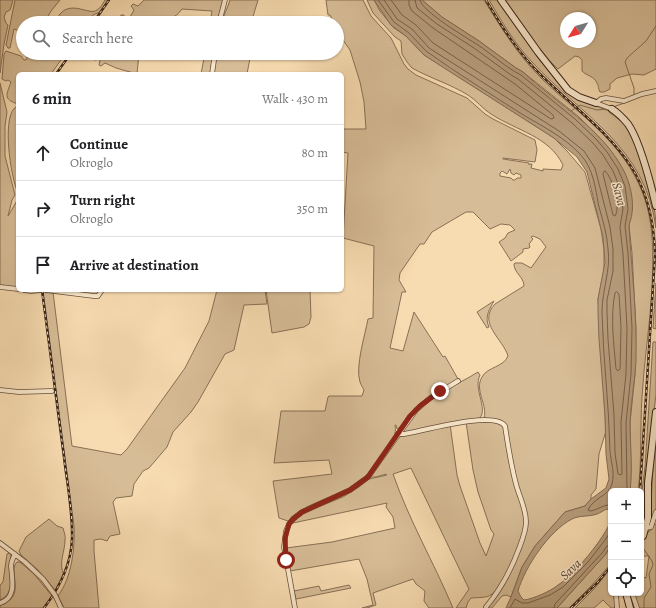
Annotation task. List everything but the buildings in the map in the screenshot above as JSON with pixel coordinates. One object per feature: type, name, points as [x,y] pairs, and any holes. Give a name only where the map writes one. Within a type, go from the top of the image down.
[{"type":"street","points":[[221,16],[225,0]]},
{"type":"street","points":[[501,0],[565,87],[579,97],[610,108],[625,120],[633,134],[641,154],[656,206]]},
{"type":"street","points":[[212,72],[214,60]]},
{"type":"street","points":[[596,103],[601,99],[606,98],[624,101],[656,91]]},
{"type":"street","points":[[0,287],[16,289]]},
{"type":"street","points":[[62,292],[94,296],[98,296],[101,292]]},
{"type":"street","points":[[295,608],[284,547],[289,524],[302,512],[350,490],[365,480],[382,458],[410,416],[420,406],[440,391],[458,381]]},
{"type":"street","points":[[0,390],[19,392],[52,391]]},
{"type":"street","points":[[644,532],[648,518],[648,482],[656,412]]},
{"type":"street","points":[[398,434],[404,434],[446,424],[481,420],[499,421],[505,426],[507,447],[520,498],[525,508],[526,522],[524,535],[510,572],[502,587],[486,607]]},
{"type":"street","points":[[646,528],[651,527],[656,512]]},
{"type":"street","points":[[0,543],[35,570],[55,595],[61,608]]},
{"type":"street","points":[[0,603],[9,598],[11,593],[13,581],[12,561],[15,554]]},
{"type":"street","points":[[616,596],[618,608]]},
{"type":"street","points":[[627,596],[630,608]]},
{"type":"street","points":[[633,596],[637,608]]},
{"type":"shaded area","points":[[0,0],[13,0],[10,10],[6,12],[4,17],[8,25],[0,73]]},
{"type":"shaded area","points":[[15,0],[60,0],[48,16],[16,16],[16,30],[14,29],[10,48],[6,45]]},
{"type":"shaded area","points":[[105,0],[108,0],[100,12],[92,16],[59,16],[65,10],[70,8],[94,11],[100,8]]},
{"type":"shaded area","points":[[144,0],[223,0],[219,16],[211,16],[212,11],[182,9],[175,16],[131,16],[134,10],[131,6],[133,4],[138,6]]},
{"type":"shaded area","points":[[230,0],[258,0],[253,16],[223,16]]},
{"type":"shaded area","points":[[326,0],[363,0],[371,16],[391,38],[408,69],[416,75],[467,98],[493,119],[535,140],[537,150],[535,162],[503,159],[529,163],[529,165],[532,164],[531,168],[543,171],[543,169],[561,170],[563,165],[550,147],[532,135],[491,114],[471,97],[461,91],[412,68],[402,54],[401,41],[395,37],[373,13],[367,0],[374,0],[380,11],[394,28],[406,36],[424,55],[554,138],[585,172],[601,229],[604,250],[604,270],[598,299],[606,431],[599,454],[596,489],[591,495],[591,499],[585,506],[565,512],[535,546],[522,567],[511,597],[506,595],[502,596],[492,608],[488,608],[498,588],[489,596],[471,598],[466,608],[456,608],[469,589],[411,468],[393,474],[406,508],[453,608],[429,608],[424,601],[425,591],[416,584],[413,579],[373,593],[376,605],[362,608],[373,605],[367,579],[359,559],[290,571],[286,548],[332,542],[395,528],[393,517],[386,507],[387,503],[293,523],[303,513],[343,497],[369,479],[387,475],[370,477],[398,437],[450,424],[457,475],[460,486],[486,556],[494,534],[491,530],[478,492],[473,470],[466,422],[492,422],[505,424],[500,420],[484,418],[485,413],[480,392],[480,382],[484,374],[503,363],[508,356],[490,324],[490,311],[495,304],[524,286],[524,283],[514,267],[514,264],[522,263],[531,268],[546,247],[540,239],[533,236],[531,237],[533,239],[529,244],[530,247],[523,249],[523,252],[511,261],[499,242],[505,238],[508,233],[515,230],[510,225],[501,224],[490,229],[473,212],[466,212],[432,232],[424,244],[420,244],[400,273],[399,280],[406,292],[402,292],[390,348],[403,351],[414,312],[443,357],[445,356],[458,379],[419,404],[399,428],[397,429],[395,425],[394,437],[383,455],[374,467],[358,483],[344,491],[314,503],[294,515],[288,521],[279,518],[273,481],[332,474],[329,460],[274,463],[281,411],[325,411],[329,396],[362,396],[364,390],[359,376],[360,360],[368,319],[373,318],[374,246],[344,238],[348,153],[344,152],[344,129],[366,129],[364,102],[360,82],[350,50],[344,42],[344,16],[328,15]],"holes":[[[510,169],[511,173],[514,175],[516,173],[521,175],[521,178],[513,180],[511,178],[500,176],[500,173],[502,171],[507,174]]]},
{"type":"shaded area","points":[[422,0],[484,0],[517,51],[541,78],[600,131],[618,151],[639,184],[645,200],[652,233],[653,269],[642,397],[638,488],[630,488],[630,423],[635,374],[636,328],[629,226],[632,209],[629,185],[621,167],[610,150],[578,116],[523,72],[442,17]]},
{"type":"shaded area","points":[[489,0],[497,0],[539,59],[565,91],[578,99],[609,111],[628,128],[637,148],[650,190],[655,213],[656,228],[650,200],[639,175],[625,154],[591,117],[532,62],[520,48]]},
{"type":"shaded area","points":[[504,0],[656,0],[656,69],[644,75],[632,74],[617,78],[610,84],[610,89],[600,92],[596,81],[582,71],[582,60],[579,57],[575,56],[558,69],[535,45]]},
{"type":"shaded area","points":[[6,51],[16,54],[16,60],[61,60],[52,72],[16,72],[16,103],[10,100],[7,96],[11,82],[2,79],[4,54]]},
{"type":"shaded area","points":[[100,60],[138,60],[137,72],[130,72],[105,63],[101,66],[99,65]]},
{"type":"shaded area","points":[[204,60],[213,60],[210,72],[201,72]]},
{"type":"shaded area","points":[[216,60],[250,60],[247,72],[213,72]]},
{"type":"shaded area","points":[[0,83],[7,112],[5,126],[5,156],[15,195],[12,200],[8,216],[16,202],[16,288],[0,286]]},
{"type":"shaded area","points":[[16,108],[16,188],[10,161],[8,132],[9,120]]},
{"type":"shaded area","points":[[656,283],[656,329],[653,328]]},
{"type":"shaded area","points":[[43,292],[53,292],[72,446],[121,455],[127,449],[185,368],[209,321],[216,292],[265,292],[267,304],[244,305],[234,350],[225,354],[198,402],[173,432],[167,447],[149,468],[143,471],[134,484],[132,496],[116,498],[113,502],[120,534],[110,536],[107,541],[101,539],[94,540],[99,608],[64,608],[58,596],[67,580],[72,562],[74,526]]},
{"type":"shaded area","points":[[266,292],[310,292],[311,317],[309,324],[304,327],[272,333]]},
{"type":"shaded area","points":[[494,301],[488,313],[487,320],[489,327],[487,328],[477,312]]},
{"type":"shaded area","points":[[653,342],[656,342],[656,395],[645,479],[646,513],[644,521],[644,488],[642,488]]},
{"type":"shaded area","points":[[478,372],[480,375],[478,386],[482,409],[480,418],[406,433],[402,432],[410,418],[417,410],[433,397]]},
{"type":"shaded area","points":[[656,433],[656,510],[650,523],[654,448]]},
{"type":"shaded area","points":[[49,519],[57,526],[63,528],[65,537],[62,562],[62,571],[64,575],[56,591],[37,569],[21,555],[19,551],[26,537]]},
{"type":"shaded area","points":[[654,524],[656,524],[656,608],[638,608],[635,596],[644,596],[644,577],[646,578],[649,556],[644,556],[644,538]]},
{"type":"shaded area","points":[[608,550],[608,567],[591,586],[569,608],[557,608]]},
{"type":"shaded area","points":[[9,553],[11,555],[10,587],[9,592],[0,600],[0,585],[3,582],[7,554]]},
{"type":"shaded area","points":[[17,562],[20,562],[34,574],[52,596],[43,608],[0,608],[0,605],[8,601],[13,596],[15,590],[14,571]]},
{"type":"shaded area","points":[[608,572],[608,596],[614,596],[615,608],[611,608],[603,600],[594,608],[575,608],[594,589]]},
{"type":"shaded area","points":[[349,585],[351,588],[296,599],[294,591],[319,586],[321,591]]},
{"type":"water","name":"Sava","points":[[374,0],[422,0],[442,17],[523,72],[578,117],[614,155],[624,171],[630,186],[632,197],[632,215],[629,227],[636,344],[636,361],[630,421],[630,488],[608,488],[608,510],[598,514],[581,516],[572,519],[563,525],[539,550],[532,561],[526,571],[518,591],[524,600],[551,590],[565,580],[588,556],[608,528],[608,550],[557,608],[506,608],[522,567],[535,546],[565,512],[585,506],[591,499],[606,488],[609,479],[606,454],[605,415],[598,313],[598,299],[605,262],[603,237],[587,172],[577,157],[554,138],[424,55],[406,36],[391,25]]},
{"type":"waterway","points":[[634,95],[634,88],[625,62],[627,58],[646,41],[656,26]]},
{"type":"waterway","points":[[613,107],[630,101]]},
{"type":"waterway","points":[[571,111],[580,105],[597,110],[606,109]]},
{"type":"waterway","points":[[644,549],[653,565],[649,574],[651,587],[644,598],[644,608]]},
{"type":"railway","points":[[98,16],[109,0]]},
{"type":"railway","points":[[486,0],[511,40],[526,59],[621,152],[634,172],[645,195],[652,222],[655,255],[640,488]]},
{"type":"railway","points":[[57,72],[66,60]]},
{"type":"railway","points":[[42,292],[72,518],[71,549],[67,567],[60,584],[44,608]]},
{"type":"railway","points":[[571,608],[598,582],[608,570]]},
{"type":"route","points":[[286,560],[284,547],[286,531],[293,519],[302,512],[350,490],[368,477],[410,416],[420,406],[440,391]]}]
